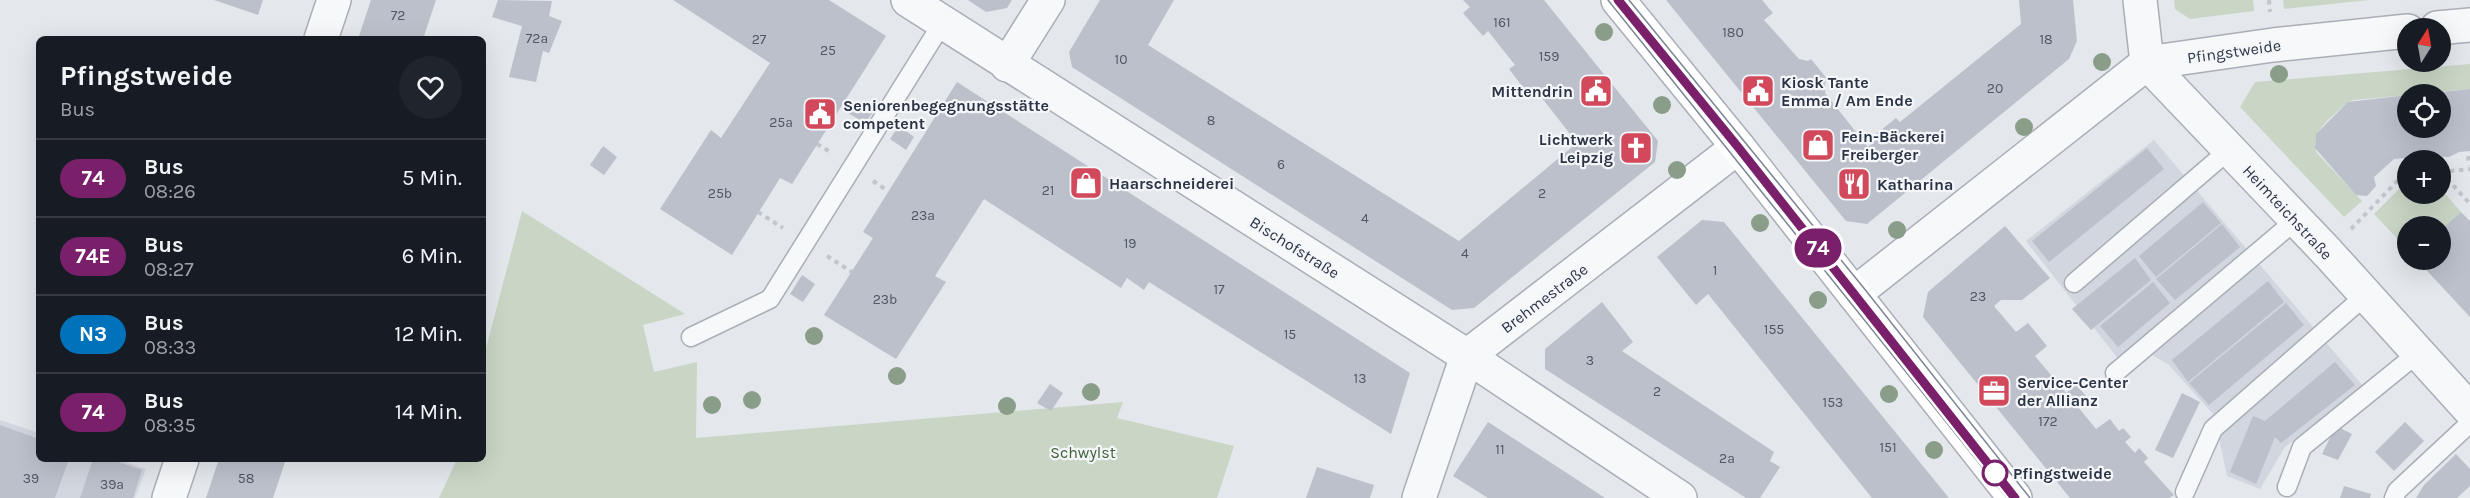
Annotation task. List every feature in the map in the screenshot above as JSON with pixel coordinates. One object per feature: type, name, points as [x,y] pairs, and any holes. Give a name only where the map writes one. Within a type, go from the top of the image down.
[{"type":"street","points":[[322,36],[334,0]]},
{"type":"street","name":"Bischofstraße","points":[[908,0],[1467,356],[1680,498]]},
{"type":"street","points":[[1007,65],[1048,0]]},
{"type":"street","points":[[1618,0],[1738,147],[2016,498]]},
{"type":"street","points":[[1854,294],[2147,63],[2140,0]]},
{"type":"street","points":[[2451,27],[2470,25]]},
{"type":"street","name":"Pfingstweide","points":[[2147,63],[2273,45],[2397,33]]},
{"type":"street","name":"Heimteichstraße","points":[[2147,63],[2328,253],[2470,410]]},
{"type":"street","name":"Brehmestraße","points":[[1467,356],[1738,147]]},
{"type":"street","points":[[1419,498],[1467,356]]},
{"type":"street","points":[[169,498],[181,462]]},
{"type":"lane","points":[[691,338],[770,299],[943,22]]},
{"type":"lane","points":[[2074,283],[2229,150]]},
{"type":"lane","points":[[2115,373],[2296,220]]},
{"type":"lane","points":[[2186,492],[2213,429],[2366,295]]},
{"type":"lane","points":[[2287,487],[2302,447],[2418,352]]},
{"type":"lane","points":[[2394,498],[2397,491],[2470,423]]},
{"type":"path","points":[[2451,170],[2470,167],[2468,158],[2470,158]]},
{"type":"path","points":[[2328,253],[2397,181]]},
{"type":"path","points":[[2451,183],[2470,204]]},
{"type":"shaded area","points":[[2154,140],[2363,386],[2285,447],[2260,489],[2227,476],[2214,415],[2169,365],[2139,347],[2123,365],[2026,241]]},
{"type":"shaded area","points":[[0,420],[36,432],[36,462],[125,462],[146,469],[135,498],[0,498]]},
{"type":"green space","points":[[2174,0],[2253,0],[2254,11],[2190,19],[2175,9]]},
{"type":"green space","points":[[2283,0],[2369,0],[2284,9]]},
{"type":"green space","points":[[2470,64],[2470,89],[2451,91],[2451,84],[2397,84],[2397,96],[2348,102],[2319,131],[2315,145],[2317,153],[2362,201],[2344,217],[2240,107],[2255,82],[2397,70],[2397,72],[2451,72],[2451,66]]},
{"type":"green space","points":[[2397,191],[2397,204],[2451,204],[2451,200],[2461,212],[2451,222],[2451,216],[2397,216],[2397,238],[2374,214]]},
{"type":"green space","name":"Schwylst","points":[[522,211],[685,314],[643,325],[654,372],[697,362],[696,438],[1123,402],[1117,418],[1234,446],[1217,498],[439,498],[456,462],[486,462],[486,349]]},
{"type":"building","points":[[214,0],[263,0],[258,15]]},
{"type":"building","points":[[371,0],[436,0],[424,36],[359,36]]},
{"type":"building","points":[[498,0],[552,1],[549,16],[562,21],[549,53],[543,51],[536,82],[509,77],[522,26],[492,17]]},
{"type":"building","points":[[673,0],[829,0],[886,36],[792,184],[780,178],[732,255],[660,209],[711,130],[721,138],[770,63]]},
{"type":"building","points":[[968,0],[1012,0],[1007,8],[986,12]]},
{"type":"building","points":[[1100,0],[1174,0],[1148,45],[1459,241],[1577,143],[1535,89],[1528,94],[1509,69],[1515,65],[1488,31],[1483,36],[1463,13],[1470,7],[1463,0],[1544,0],[1658,141],[1655,162],[1474,308],[1452,310],[1072,67],[1069,52]]},
{"type":"building","points":[[1666,0],[1762,0],[1773,13],[1764,20],[1799,59],[1808,61],[1811,59],[1828,80],[1825,83],[1825,93],[1868,147],[1878,138],[1875,135],[1896,118],[1900,122],[2021,24],[2019,0],[2073,0],[2077,41],[2069,59],[1867,224],[1846,221]]},
{"type":"building","points":[[957,82],[1410,373],[1391,434],[1149,282],[1144,290],[1127,278],[1121,288],[984,199],[935,276],[946,282],[896,359],[824,315],[873,238],[863,232]]},
{"type":"building","points":[[2470,89],[2470,151],[2459,152],[2451,156],[2451,150],[2397,150],[2397,159],[2374,177],[2376,186],[2367,196],[2356,195],[2315,148],[2316,134],[2348,102],[2397,96],[2397,138],[2451,138],[2451,91]]},
{"type":"building","points":[[856,101],[873,112],[865,123],[848,113]]},
{"type":"building","points":[[899,126],[914,137],[906,150],[890,139]]},
{"type":"building","points":[[603,146],[617,157],[604,175],[590,165]]},
{"type":"building","points":[[2147,148],[2164,169],[2049,262],[2032,241]]},
{"type":"building","points":[[2203,202],[2221,223],[2156,277],[2139,256]]},
{"type":"building","points":[[2461,212],[2470,221],[2470,317],[2426,270],[2451,270],[2451,221]]},
{"type":"building","points":[[1702,220],[1724,222],[1949,498],[1872,498],[1708,294],[1696,305],[1657,257]]},
{"type":"building","points":[[2222,224],[2240,247],[2175,300],[2156,279]]},
{"type":"building","points":[[2005,226],[2050,278],[2022,300],[2001,300],[1994,306],[2016,332],[2028,323],[2047,346],[2035,356],[2066,393],[2076,385],[2089,399],[2078,407],[2096,429],[2110,419],[2119,431],[2123,428],[2131,437],[2125,442],[2135,453],[2139,448],[2148,458],[2144,462],[2174,495],[2169,498],[2070,498],[1923,317],[1928,292]]},
{"type":"building","points":[[2135,258],[2151,280],[2091,330],[2072,309]]},
{"type":"building","points":[[802,275],[815,284],[803,302],[790,294]]},
{"type":"building","points":[[2268,281],[2284,302],[2188,382],[2172,360]]},
{"type":"building","points":[[2153,282],[2170,303],[2118,347],[2100,326]]},
{"type":"building","points":[[1602,302],[1633,342],[1622,351],[1774,452],[1770,461],[1780,467],[1760,498],[1746,498],[1545,369],[1545,349]]},
{"type":"building","points":[[2286,303],[2304,325],[2209,405],[2189,383]]},
{"type":"building","points":[[2335,362],[2355,385],[2281,443],[2275,437],[2256,484],[2230,472],[2253,416],[2265,421]]},
{"type":"building","points":[[1050,384],[1063,393],[1051,411],[1037,403]]},
{"type":"building","points":[[2182,393],[2200,402],[2173,458],[2155,450]]},
{"type":"building","points":[[1488,422],[1605,498],[1488,498],[1453,476]]},
{"type":"building","points":[[2405,422],[2424,441],[2394,471],[2375,452]]},
{"type":"building","points":[[0,425],[36,438],[36,462],[68,462],[55,498],[0,498]]},
{"type":"building","points":[[2336,426],[2352,434],[2338,460],[2322,454]]},
{"type":"building","points":[[2456,454],[2470,469],[2470,486],[2457,498],[2416,498],[2424,485]]},
{"type":"building","points":[[92,462],[118,462],[142,470],[133,498],[80,498]]},
{"type":"building","points":[[218,462],[285,462],[273,498],[206,498]]},
{"type":"building","points":[[1317,467],[1374,485],[1370,498],[1306,498]]},
{"type":"building","points":[[2344,486],[2371,494],[2370,498],[2340,498]]},
{"type":"tram line","points":[[1608,0],[2007,498]]},
{"type":"tram line","points":[[1629,0],[1863,287],[2030,498]]},
{"type":"bus line","name":"74","points":[[1618,0],[1738,147],[2015,498]]},
{"type":"place","name":"Mittendrin","points":[[1596,91]]},
{"type":"place","name":"Kiosk Tante Emma / Am Ende","points":[[1758,91]]},
{"type":"place","name":"Seniorenbegegnungsstätte competent","points":[[820,114]]},
{"type":"place","name":"Fein-Bäckerei Freiberger","points":[[1818,145]]},
{"type":"place","name":"Lichtwerk Leipzig","points":[[1636,148]]},
{"type":"place","name":"Haarschneiderei","points":[[1086,183]]},
{"type":"place","name":"Katharina","points":[[1854,184]]},
{"type":"place","name":"Service-Center der Allianz","points":[[1994,391]]},
{"type":"place","name":"Pfingstweide","points":[[1995,473]]}]
